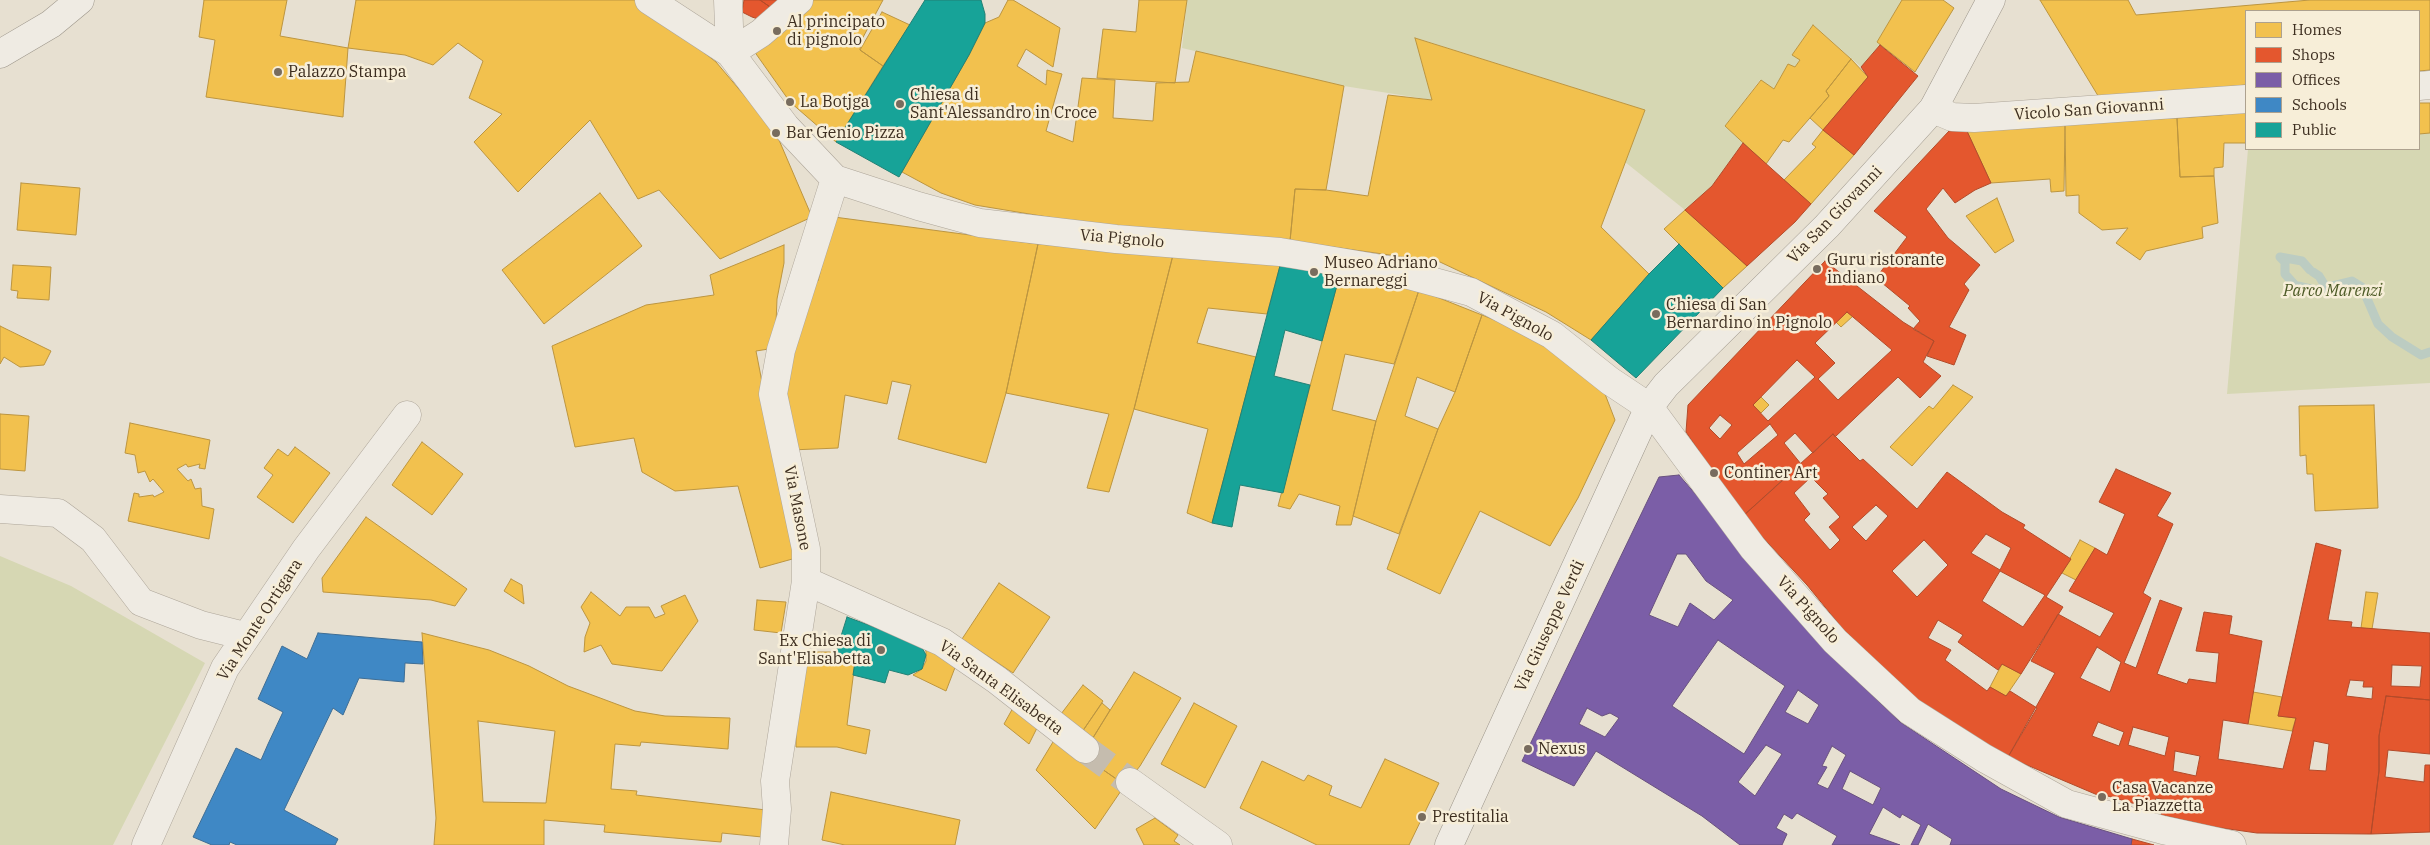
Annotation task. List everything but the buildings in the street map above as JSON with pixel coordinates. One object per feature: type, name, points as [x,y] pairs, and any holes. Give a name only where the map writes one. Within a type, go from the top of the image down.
[{"type":"street","points":[[0,54],[51,24],[80,0]]},
{"type":"street","points":[[649,0],[730,53]]},
{"type":"street","points":[[728,0],[730,53]]},
{"type":"street","points":[[730,53],[762,33],[799,0]]},
{"type":"street","name":"Via San Giovanni","points":[[1649,407],[1666,385],[1827,226],[1933,109],[1991,0]]},
{"type":"street","name":"Via Pignolo","points":[[730,53],[784,126],[835,179],[918,206],[980,223],[1116,239],[1292,254],[1376,267],[1471,292],[1552,335],[1610,381],[1649,407],[1753,548],[1835,641],[1910,711],[1984,758],[2067,804],[2163,830],[2232,845]]},
{"type":"street","name":"Vicolo San Giovanni","points":[[1933,109],[1952,117],[1974,118],[2245,99]]},
{"type":"street","name":"Via Masone","points":[[774,845],[777,809],[776,781],[806,581],[806,549],[773,394],[781,350],[835,179]]},
{"type":"street","name":"Via Giuseppe Verdi","points":[[1449,845],[1649,407]]},
{"type":"street","name":"Via Monte Ortigara","points":[[146,845],[225,668],[306,549],[407,415]]},
{"type":"street","points":[[0,509],[58,513],[94,540],[141,602],[201,625],[245,636]]},
{"type":"street","name":"Via Santa Elisabetta","points":[[806,581],[942,642],[997,680],[1085,749]]},
{"type":"street","points":[[1130,782],[1218,845]]},
{"type":"green space","points":[[1187,0],[1902,0],[1877,42],[1880,45],[1861,67],[1813,25],[1792,55],[1800,60],[1795,67],[1788,64],[1774,89],[1760,80],[1725,126],[1743,143],[1712,186],[1685,210],[1625,162],[1645,110],[1416,38],[1432,100],[1344,86],[1182,48]]},
{"type":"green space","name":"Parco Marenzi","points":[[2430,133],[2430,383],[2227,394],[2248,150],[2420,150],[2420,134]]},
{"type":"green space","points":[[0,556],[71,586],[205,663],[113,845],[0,845]]},
{"type":"waterway","points":[[2280,257],[2302,261],[2310,270]]},
{"type":"waterway","points":[[2280,257],[2285,262],[2285,274],[2294,284]]},
{"type":"waterway","points":[[2313,272],[2319,276],[2327,289]]},
{"type":"waterway","points":[[2298,286],[2315,290],[2352,281],[2362,287],[2378,324],[2392,337],[2421,355],[2430,352]]},
{"type":"tunnel","points":[[1085,749],[1130,782]]},
{"type":"place","name":"Al principato di pignolo","points":[[777,31]]},
{"type":"place","name":"Palazzo Stampa","points":[[278,72]]},
{"type":"place","name":"La Botjga","points":[[790,102]]},
{"type":"place","name":"Chiesa di Sant'Alessandro in Croce","points":[[900,104]]},
{"type":"place","name":"Bar Genio Pizza","points":[[776,133]]},
{"type":"place","name":"Guru ristorante indiano","points":[[1817,269]]},
{"type":"place","name":"Museo Adriano Bernareggi","points":[[1314,272]]},
{"type":"place","name":"Chiesa di San Bernardino in Pignolo","points":[[1656,314]]},
{"type":"place","name":"Continer Art","points":[[1714,473]]},
{"type":"place","name":"Ex Chiesa di Sant'Elisabetta","points":[[881,650]]},
{"type":"place","name":"Nexus","points":[[1528,749]]},
{"type":"place","name":"Casa Vacanze La Piazzetta","points":[[2102,797]]},
{"type":"place","name":"Prestitalia","points":[[1422,817]]}]
